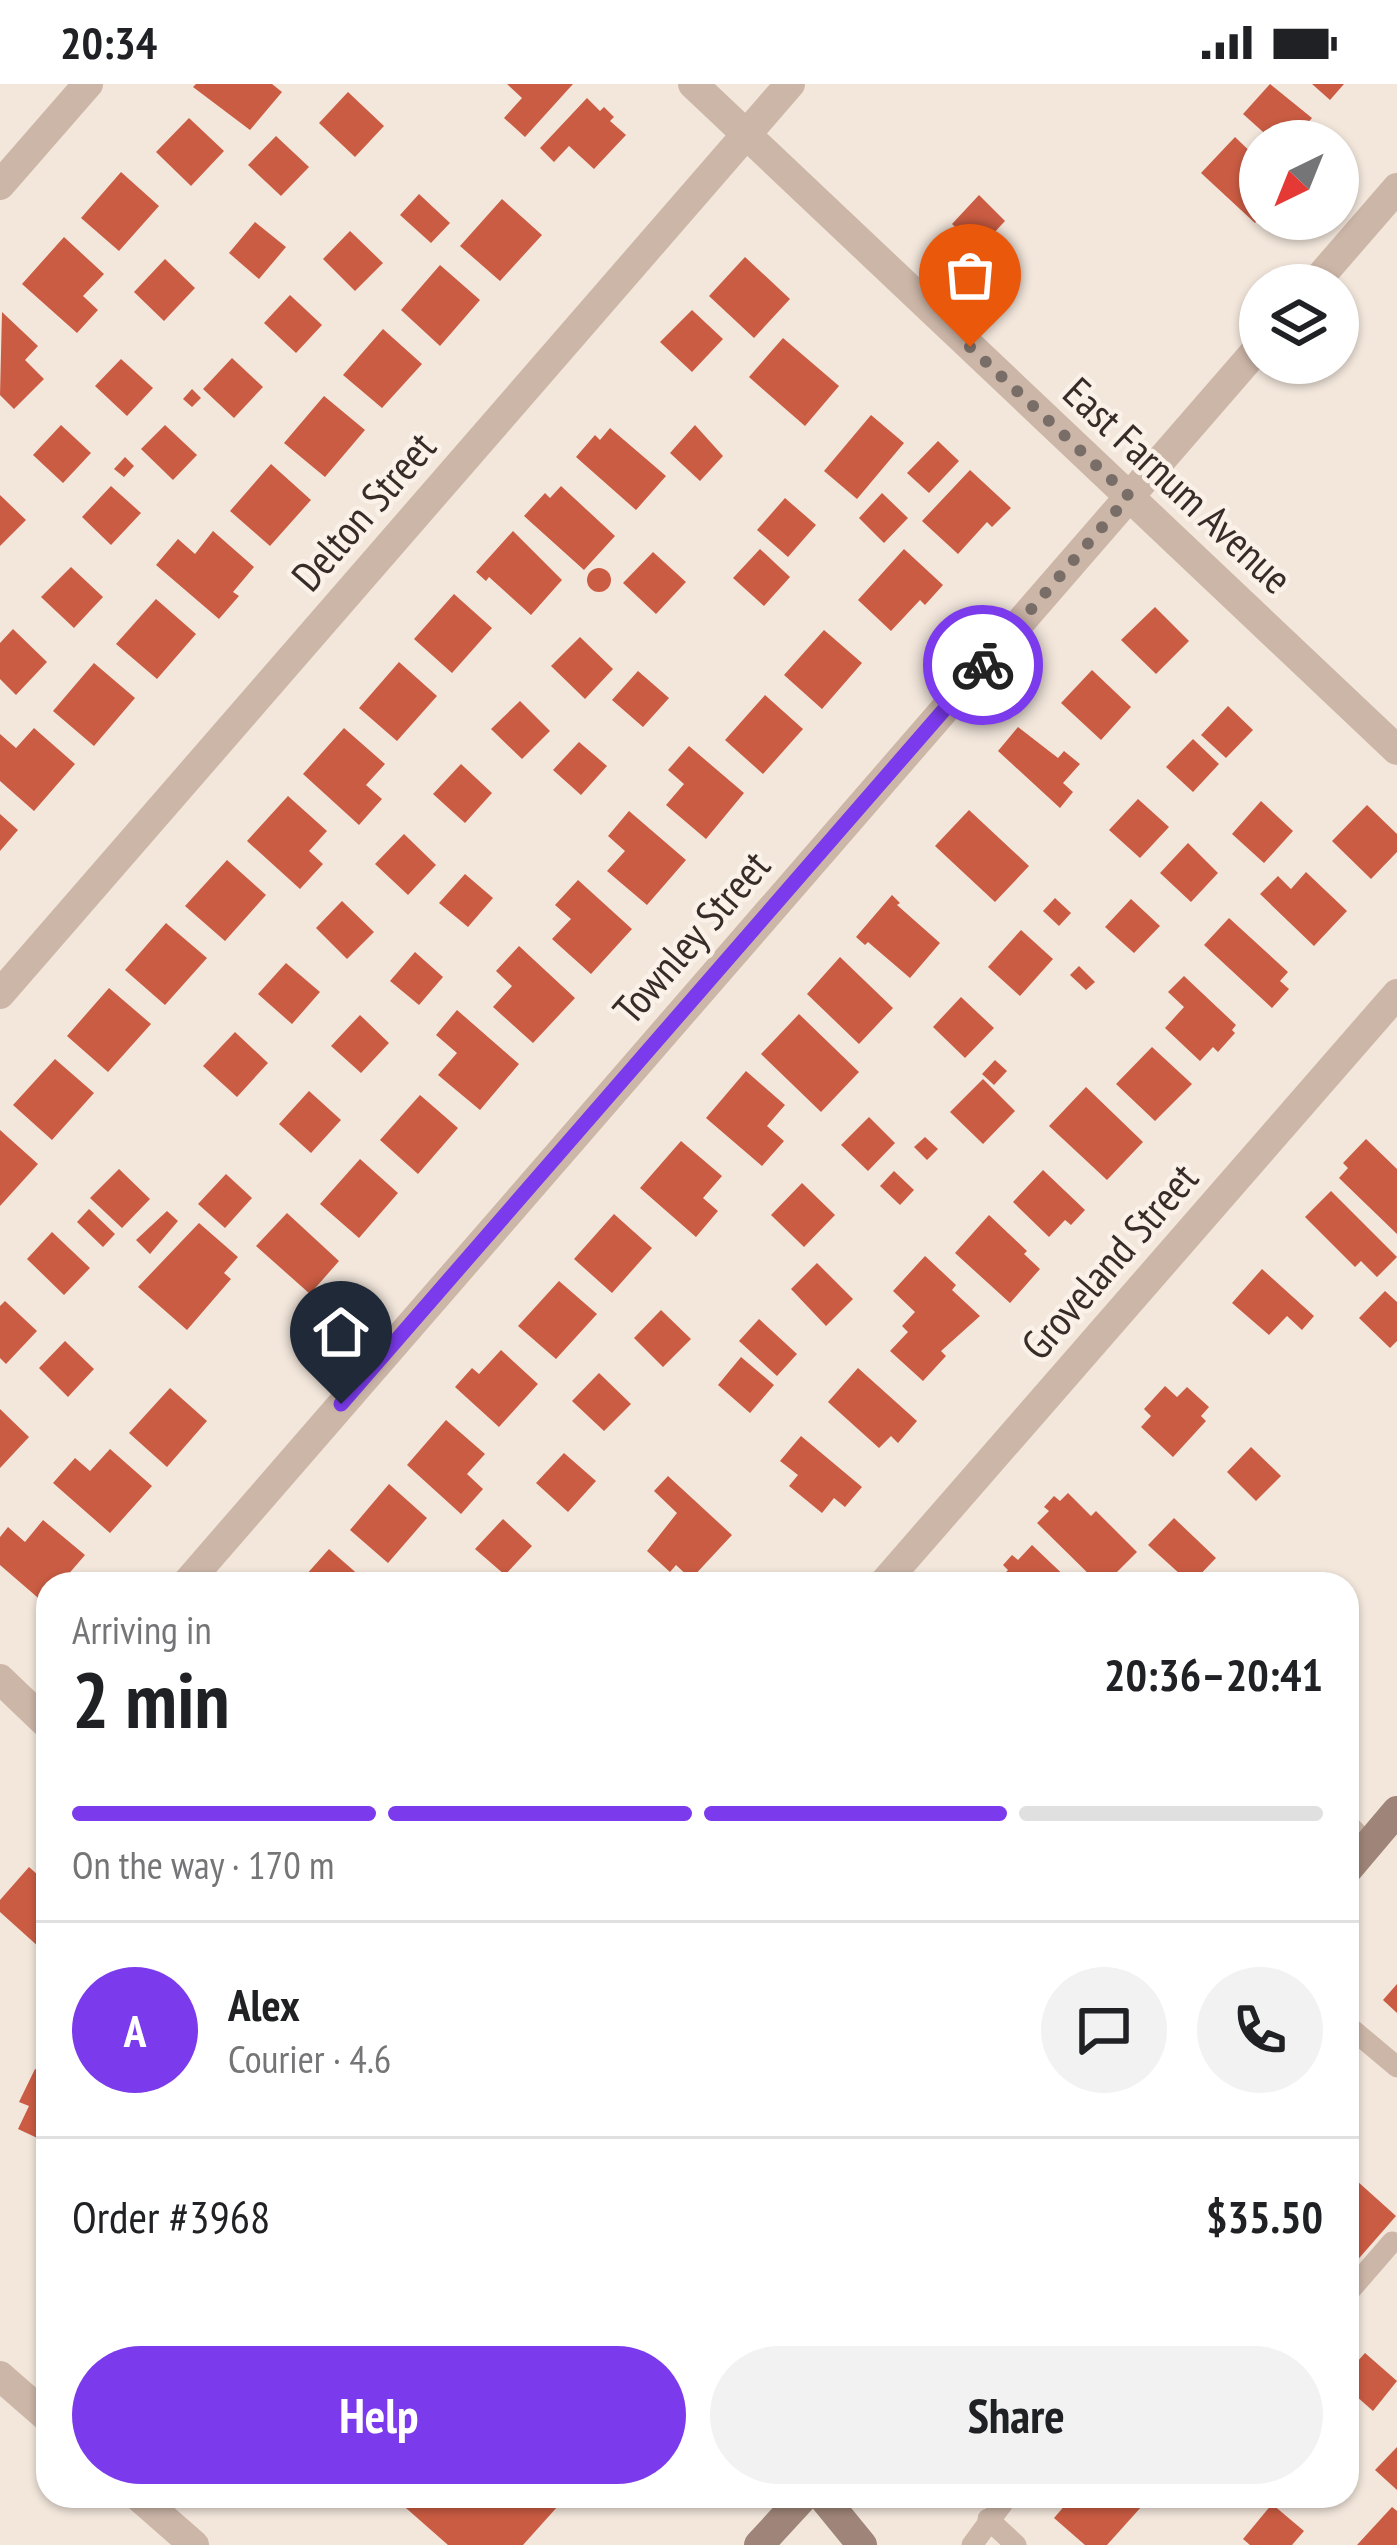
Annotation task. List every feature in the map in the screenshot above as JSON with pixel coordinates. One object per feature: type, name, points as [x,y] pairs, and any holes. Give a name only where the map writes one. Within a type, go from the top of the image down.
[{"type":"main road","points":[[1359,1854],[1379,1826]]},
{"type":"main road","points":[[759,2545],[793,2508]]},
{"type":"main road","points":[[832,2508],[862,2545]]},
{"type":"street","points":[[0,185],[88,84]]},
{"type":"street","name":"East Farnum Avenue","points":[[693,84],[1397,749]]},
{"type":"street","name":"Delton Street","points":[[0,994],[790,84]]},
{"type":"street","points":[[1330,264],[1397,188]]},
{"type":"street","name":"Townley Street","points":[[196,1572],[1239,370]]},
{"type":"street","name":"Groveland Street","points":[[894,1572],[1397,994]]},
{"type":"street","points":[[0,1679],[36,1714]]},
{"type":"street","points":[[0,2376],[36,2408]]},
{"type":"street","points":[[152,2508],[194,2545]]},
{"type":"lane","points":[[1359,2035],[1397,2067]]},
{"type":"lane","points":[[1359,2280],[1391,2242]]},
{"type":"lane","points":[[972,2545],[998,2508]]},
{"type":"lane","points":[[988,2519],[1016,2545]]},
{"type":"building","points":[[272,84],[282,92],[250,130],[193,87]]},
{"type":"building","points":[[507,84],[573,84],[525,137],[504,118],[522,98]]},
{"type":"building","points":[[1270,84],[1312,118],[1250,120],[1243,114]]},
{"type":"building","points":[[1312,84],[1344,84],[1330,100]]},
{"type":"building","points":[[348,92],[384,126],[355,157],[319,123]]},
{"type":"building","points":[[587,98],[600,111],[604,107],[614,117],[610,121],[626,135],[594,169],[569,146],[554,162],[540,148]]},
{"type":"building","points":[[189,118],[224,151],[191,186],[156,152]]},
{"type":"building","points":[[276,136],[309,167],[281,196],[248,165]]},
{"type":"building","points":[[1235,137],[1239,141],[1239,208],[1201,173]]},
{"type":"building","points":[[121,172],[159,206],[119,251],[81,218]]},
{"type":"building","points":[[419,194],[450,223],[431,243],[400,215]]},
{"type":"building","points":[[979,195],[1005,221],[979,249],[952,224]]},
{"type":"building","points":[[502,199],[542,235],[500,281],[460,246]]},
{"type":"building","points":[[255,222],[286,247],[259,279],[229,253]]},
{"type":"building","points":[[350,231],[383,263],[355,291],[323,259]]},
{"type":"building","points":[[64,237],[104,274],[83,296],[98,310],[77,333],[22,284]]},
{"type":"building","points":[[745,257],[790,299],[754,338],[709,296]]},
{"type":"building","points":[[165,259],[195,288],[164,321],[134,292]]},
{"type":"building","points":[[440,265],[480,300],[440,346],[401,310]]},
{"type":"building","points":[[290,295],[322,325],[296,353],[264,323]]},
{"type":"building","points":[[692,310],[723,339],[692,372],[660,342]]},
{"type":"building","points":[[2,312],[38,346],[25,360],[44,379],[14,409],[0,395]]},
{"type":"building","points":[[383,329],[422,364],[382,408],[343,375]]},
{"type":"building","points":[[783,338],[839,386],[805,426],[749,377]]},
{"type":"building","points":[[232,358],[263,387],[234,418],[203,389]]},
{"type":"building","points":[[121,359],[153,388],[127,416],[95,386]]},
{"type":"building","points":[[192,389],[201,398],[192,407],[183,399]]},
{"type":"building","points":[[324,396],[365,430],[325,477],[284,443]]},
{"type":"building","points":[[871,415],[904,443],[857,499],[824,471]]},
{"type":"building","points":[[61,425],[91,453],[63,483],[33,455]]},
{"type":"building","points":[[165,425],[197,455],[173,480],[141,449]]},
{"type":"building","points":[[695,425],[723,456],[700,481],[670,453]]},
{"type":"building","points":[[610,428],[666,476],[636,510],[576,457],[595,435],[600,440]]},
{"type":"building","points":[[938,441],[959,461],[929,493],[907,473]]},
{"type":"building","points":[[125,457],[134,466],[124,477],[114,469]]},
{"type":"building","points":[[271,464],[311,500],[270,546],[230,511]]},
{"type":"building","points":[[970,470],[1011,508],[992,527],[987,522],[958,554],[922,521]]},
{"type":"building","points":[[111,486],[141,513],[111,545],[82,517]]},
{"type":"building","points":[[561,486],[615,536],[584,570],[524,516],[545,493],[550,498]]},
{"type":"building","points":[[882,493],[908,518],[884,543],[859,518]]},
{"type":"building","points":[[0,495],[26,520],[0,546]]},
{"type":"building","points":[[785,498],[816,525],[788,557],[757,530]]},
{"type":"building","points":[[213,531],[254,567],[233,592],[239,596],[219,619],[156,565],[178,539],[195,554]]},
{"type":"building","points":[[513,531],[562,580],[531,615],[489,577],[486,581],[476,572]]},
{"type":"building","points":[[760,549],[790,577],[764,606],[733,578]]},
{"type":"building","points":[[904,549],[943,585],[925,605],[920,600],[891,631],[858,600]]},
{"type":"building","points":[[653,552],[686,582],[656,614],[623,583]]},
{"type":"building","points":[[71,567],[103,597],[74,628],[41,597]]},
{"type":"building","points":[[599,568],[611,580],[599,592],[587,580]]},
{"type":"building","points":[[454,594],[492,628],[452,673],[414,639]]},
{"type":"building","points":[[156,599],[196,634],[157,679],[116,644]]},
{"type":"building","points":[[1155,607],[1189,641],[1156,674],[1121,640]]},
{"type":"building","points":[[13,629],[47,662],[16,695],[0,679],[0,643]]},
{"type":"building","points":[[824,630],[862,663],[822,709],[784,675]]},
{"type":"building","points":[[580,637],[613,669],[585,699],[551,666]]},
{"type":"building","points":[[399,662],[437,696],[397,741],[359,708]]},
{"type":"building","points":[[94,663],[135,698],[94,746],[53,711]]},
{"type":"building","points":[[1092,670],[1131,707],[1101,740],[1061,703]]},
{"type":"building","points":[[638,671],[669,698],[643,727],[612,700]]},
{"type":"building","points":[[765,695],[803,729],[763,774],[725,740]]},
{"type":"building","points":[[520,701],[550,731],[522,759],[491,729]]},
{"type":"building","points":[[1228,706],[1253,730],[1226,758],[1201,735]]},
{"type":"building","points":[[1018,727],[1058,758],[1064,751],[1080,764],[1063,783],[1073,792],[1060,808],[998,751]]},
{"type":"building","points":[[34,728],[75,764],[34,811],[0,781],[0,734],[16,748]]},
{"type":"building","points":[[344,728],[385,764],[366,785],[382,799],[359,825],[303,774]]},
{"type":"building","points":[[1193,739],[1219,764],[1193,792],[1166,767]]},
{"type":"building","points":[[579,742],[607,766],[581,795],[553,770]]},
{"type":"building","points":[[689,746],[744,793],[706,839],[666,805],[684,784],[668,770]]},
{"type":"building","points":[[461,764],[492,793],[465,823],[433,794]]},
{"type":"building","points":[[288,796],[327,831],[309,851],[323,864],[300,889],[247,841]]},
{"type":"building","points":[[1138,799],[1169,827],[1140,858],[1109,830]]},
{"type":"building","points":[[1261,801],[1293,831],[1264,863],[1232,834]]},
{"type":"building","points":[[1367,805],[1397,834],[1397,852],[1371,879],[1332,841]]},
{"type":"building","points":[[969,810],[1029,866],[995,902],[935,846]]},
{"type":"building","points":[[629,811],[686,860],[647,905],[607,871],[625,851],[608,836]]},
{"type":"building","points":[[0,814],[18,830],[0,851]]},
{"type":"building","points":[[404,834],[436,865],[408,895],[375,864]]},
{"type":"building","points":[[1188,843],[1218,873],[1191,902],[1160,873]]},
{"type":"building","points":[[227,860],[266,895],[225,941],[185,906]]},
{"type":"building","points":[[1306,872],[1347,911],[1314,946],[1260,894],[1278,876],[1291,889]]},
{"type":"building","points":[[465,874],[493,898],[468,927],[439,903]]},
{"type":"building","points":[[578,880],[632,929],[591,974],[552,939],[571,919],[555,905]]},
{"type":"building","points":[[892,895],[940,943],[910,978],[856,937]]},
{"type":"building","points":[[1055,898],[1071,913],[1059,926],[1043,911]]},
{"type":"building","points":[[1131,899],[1160,926],[1134,953],[1105,927]]},
{"type":"building","points":[[342,901],[374,932],[347,959],[316,928]]},
{"type":"building","points":[[1229,918],[1288,972],[1280,981],[1289,989],[1272,1008],[1204,945]]},
{"type":"building","points":[[166,923],[207,958],[165,1005],[125,970]]},
{"type":"building","points":[[1021,930],[1053,959],[1020,996],[988,967]]},
{"type":"building","points":[[519,946],[575,998],[533,1043],[493,1007],[512,986],[496,971]]},
{"type":"building","points":[[415,952],[443,977],[419,1005],[390,981]]},
{"type":"building","points":[[840,957],[893,1008],[859,1044],[807,994]]},
{"type":"building","points":[[286,963],[320,992],[292,1024],[258,994]]},
{"type":"building","points":[[1079,966],[1095,982],[1086,990],[1070,975]]},
{"type":"building","points":[[1184,976],[1236,1025],[1235,1033],[1218,1052],[1213,1047],[1200,1061],[1165,1028],[1184,1007],[1168,992]]},
{"type":"building","points":[[109,988],[151,1024],[108,1072],[67,1036]]},
{"type":"building","points":[[961,997],[994,1028],[965,1058],[933,1027]]},
{"type":"building","points":[[457,1010],[519,1064],[480,1110],[438,1075],[457,1053],[436,1035]]},
{"type":"building","points":[[799,1014],[859,1072],[821,1112],[761,1054]]},
{"type":"building","points":[[360,1015],[389,1043],[361,1073],[331,1046]]},
{"type":"building","points":[[235,1032],[268,1063],[237,1097],[203,1066]]},
{"type":"building","points":[[1152,1047],[1192,1084],[1155,1121],[1116,1084]]},
{"type":"building","points":[[55,1059],[94,1093],[52,1140],[13,1105]]},
{"type":"building","points":[[995,1060],[1007,1071],[994,1085],[982,1074]]},
{"type":"building","points":[[746,1071],[785,1105],[767,1126],[784,1141],[762,1166],[706,1118]]},
{"type":"building","points":[[983,1079],[1015,1111],[983,1144],[950,1112]]},
{"type":"building","points":[[1086,1087],[1143,1142],[1107,1180],[1049,1126]]},
{"type":"building","points":[[309,1091],[341,1120],[311,1153],[279,1124]]},
{"type":"building","points":[[420,1095],[458,1128],[418,1174],[380,1140]]},
{"type":"building","points":[[869,1117],[895,1143],[868,1171],[841,1145]]},
{"type":"building","points":[[0,1130],[38,1164],[0,1206]]},
{"type":"building","points":[[925,1137],[938,1149],[927,1160],[914,1147]]},
{"type":"building","points":[[1366,1139],[1397,1169],[1397,1234],[1339,1178],[1348,1168],[1343,1163]]},
{"type":"building","points":[[681,1141],[722,1176],[703,1198],[718,1211],[696,1237],[640,1188]]},
{"type":"building","points":[[360,1159],[398,1193],[359,1238],[320,1204]]},
{"type":"building","points":[[119,1169],[150,1199],[122,1228],[90,1198]]},
{"type":"building","points":[[1043,1170],[1085,1210],[1071,1225],[1065,1220],[1049,1237],[1013,1202]]},
{"type":"building","points":[[894,1171],[914,1190],[900,1205],[880,1186]]},
{"type":"building","points":[[226,1174],[252,1198],[225,1228],[198,1204]]},
{"type":"building","points":[[802,1183],[835,1215],[804,1247],[771,1215]]},
{"type":"building","points":[[1331,1191],[1397,1257],[1377,1277],[1361,1261],[1355,1267],[1305,1217]]},
{"type":"building","points":[[89,1209],[115,1234],[103,1247],[77,1222]]},
{"type":"building","points":[[167,1211],[178,1221],[150,1254],[136,1240]]},
{"type":"building","points":[[287,1213],[339,1261],[310,1294],[256,1246]]},
{"type":"building","points":[[614,1214],[652,1248],[612,1293],[574,1259]]},
{"type":"building","points":[[989,1215],[1040,1269],[1010,1303],[955,1253]]},
{"type":"building","points":[[199,1223],[238,1257],[224,1273],[231,1279],[187,1330],[138,1287]]},
{"type":"building","points":[[52,1232],[90,1268],[64,1295],[27,1259]]},
{"type":"building","points":[[925,1256],[980,1316],[941,1351],[946,1356],[923,1381],[890,1351],[908,1332],[902,1326],[915,1312],[893,1291]]},
{"type":"building","points":[[817,1263],[853,1299],[826,1326],[791,1289]]},
{"type":"building","points":[[1262,1269],[1314,1316],[1302,1330],[1287,1316],[1269,1335],[1232,1303]]},
{"type":"building","points":[[559,1281],[597,1314],[556,1359],[518,1326]]},
{"type":"building","points":[[1385,1291],[1397,1302],[1397,1341],[1390,1348],[1359,1318]]},
{"type":"building","points":[[5,1301],[37,1331],[6,1364],[0,1358],[0,1306]]},
{"type":"building","points":[[661,1310],[691,1339],[663,1367],[634,1338]]},
{"type":"building","points":[[759,1319],[797,1354],[777,1376],[739,1341]]},
{"type":"building","points":[[65,1341],[94,1369],[68,1397],[39,1368]]},
{"type":"building","points":[[501,1350],[538,1384],[499,1427],[455,1387],[472,1368],[479,1374]]},
{"type":"building","points":[[741,1357],[774,1385],[750,1413],[718,1385]]},
{"type":"building","points":[[858,1368],[917,1421],[898,1443],[891,1436],[879,1448],[828,1402]]},
{"type":"building","points":[[599,1373],[631,1404],[604,1431],[572,1401]]},
{"type":"building","points":[[1165,1386],[1177,1397],[1187,1387],[1209,1407],[1201,1416],[1206,1421],[1173,1457],[1141,1427],[1151,1416],[1144,1409]]},
{"type":"building","points":[[170,1388],[207,1421],[167,1467],[129,1433]]},
{"type":"building","points":[[0,1409],[29,1437],[0,1468]]},
{"type":"building","points":[[446,1420],[485,1454],[467,1474],[483,1489],[461,1514],[407,1465]]},
{"type":"building","points":[[801,1436],[862,1487],[845,1507],[834,1498],[822,1513],[789,1486],[798,1475],[780,1461]]},
{"type":"building","points":[[1251,1447],[1281,1476],[1256,1501],[1227,1472]]},
{"type":"building","points":[[110,1449],[152,1486],[110,1533],[53,1483],[75,1458],[90,1471]]},
{"type":"building","points":[[564,1453],[596,1481],[568,1512],[536,1483]]},
{"type":"building","points":[[668,1476],[732,1535],[698,1572],[684,1572],[676,1565],[670,1572],[647,1551],[677,1513],[654,1491]]},
{"type":"building","points":[[389,1484],[427,1518],[388,1563],[350,1530]]},
{"type":"building","points":[[1068,1493],[1091,1516],[1096,1511],[1137,1552],[1117,1572],[1087,1572],[1037,1523],[1049,1511],[1044,1507],[1054,1496],[1060,1501]]},
{"type":"building","points":[[1174,1518],[1216,1558],[1203,1572],[1178,1572],[1148,1545]]},
{"type":"building","points":[[503,1519],[532,1546],[508,1572],[475,1549]]},
{"type":"building","points":[[43,1520],[85,1555],[70,1572],[36,1572],[36,1596],[0,1565],[0,1537],[8,1527],[25,1542]]},
{"type":"building","points":[[1032,1545],[1060,1572],[1006,1572],[1003,1565],[1012,1555],[1018,1560]]},
{"type":"building","points":[[329,1549],[355,1572],[309,1572]]},
{"type":"building","points":[[29,1867],[36,1873],[36,1944],[0,1912],[0,1900]]},
{"type":"building","points":[[1397,1984],[1397,2013],[1383,2000]]},
{"type":"building","points":[[36,2069],[36,2137],[18,2129],[29,2106],[19,2102]]},
{"type":"building","points":[[1359,2183],[1396,2216],[1359,2258]]},
{"type":"building","points":[[1365,2353],[1397,2381],[1373,2411],[1359,2399],[1359,2360]]},
{"type":"building","points":[[1397,2447],[1397,2490],[1375,2470]]},
{"type":"building","points":[[1392,2507],[1397,2511],[1397,2545],[1357,2545]]},
{"type":"building","points":[[406,2508],[556,2508],[523,2545],[448,2545]]},
{"type":"building","points":[[1063,2508],[1140,2508],[1107,2545],[1085,2545],[1054,2518]]},
{"type":"building","points":[[1269,2508],[1277,2508],[1304,2531],[1292,2545],[1250,2545],[1243,2539]]},
{"type":"way so far","points":[[970,347],[1129,496],[983,665]]},
{"type":"route","points":[[341,1404],[983,665]]}]
